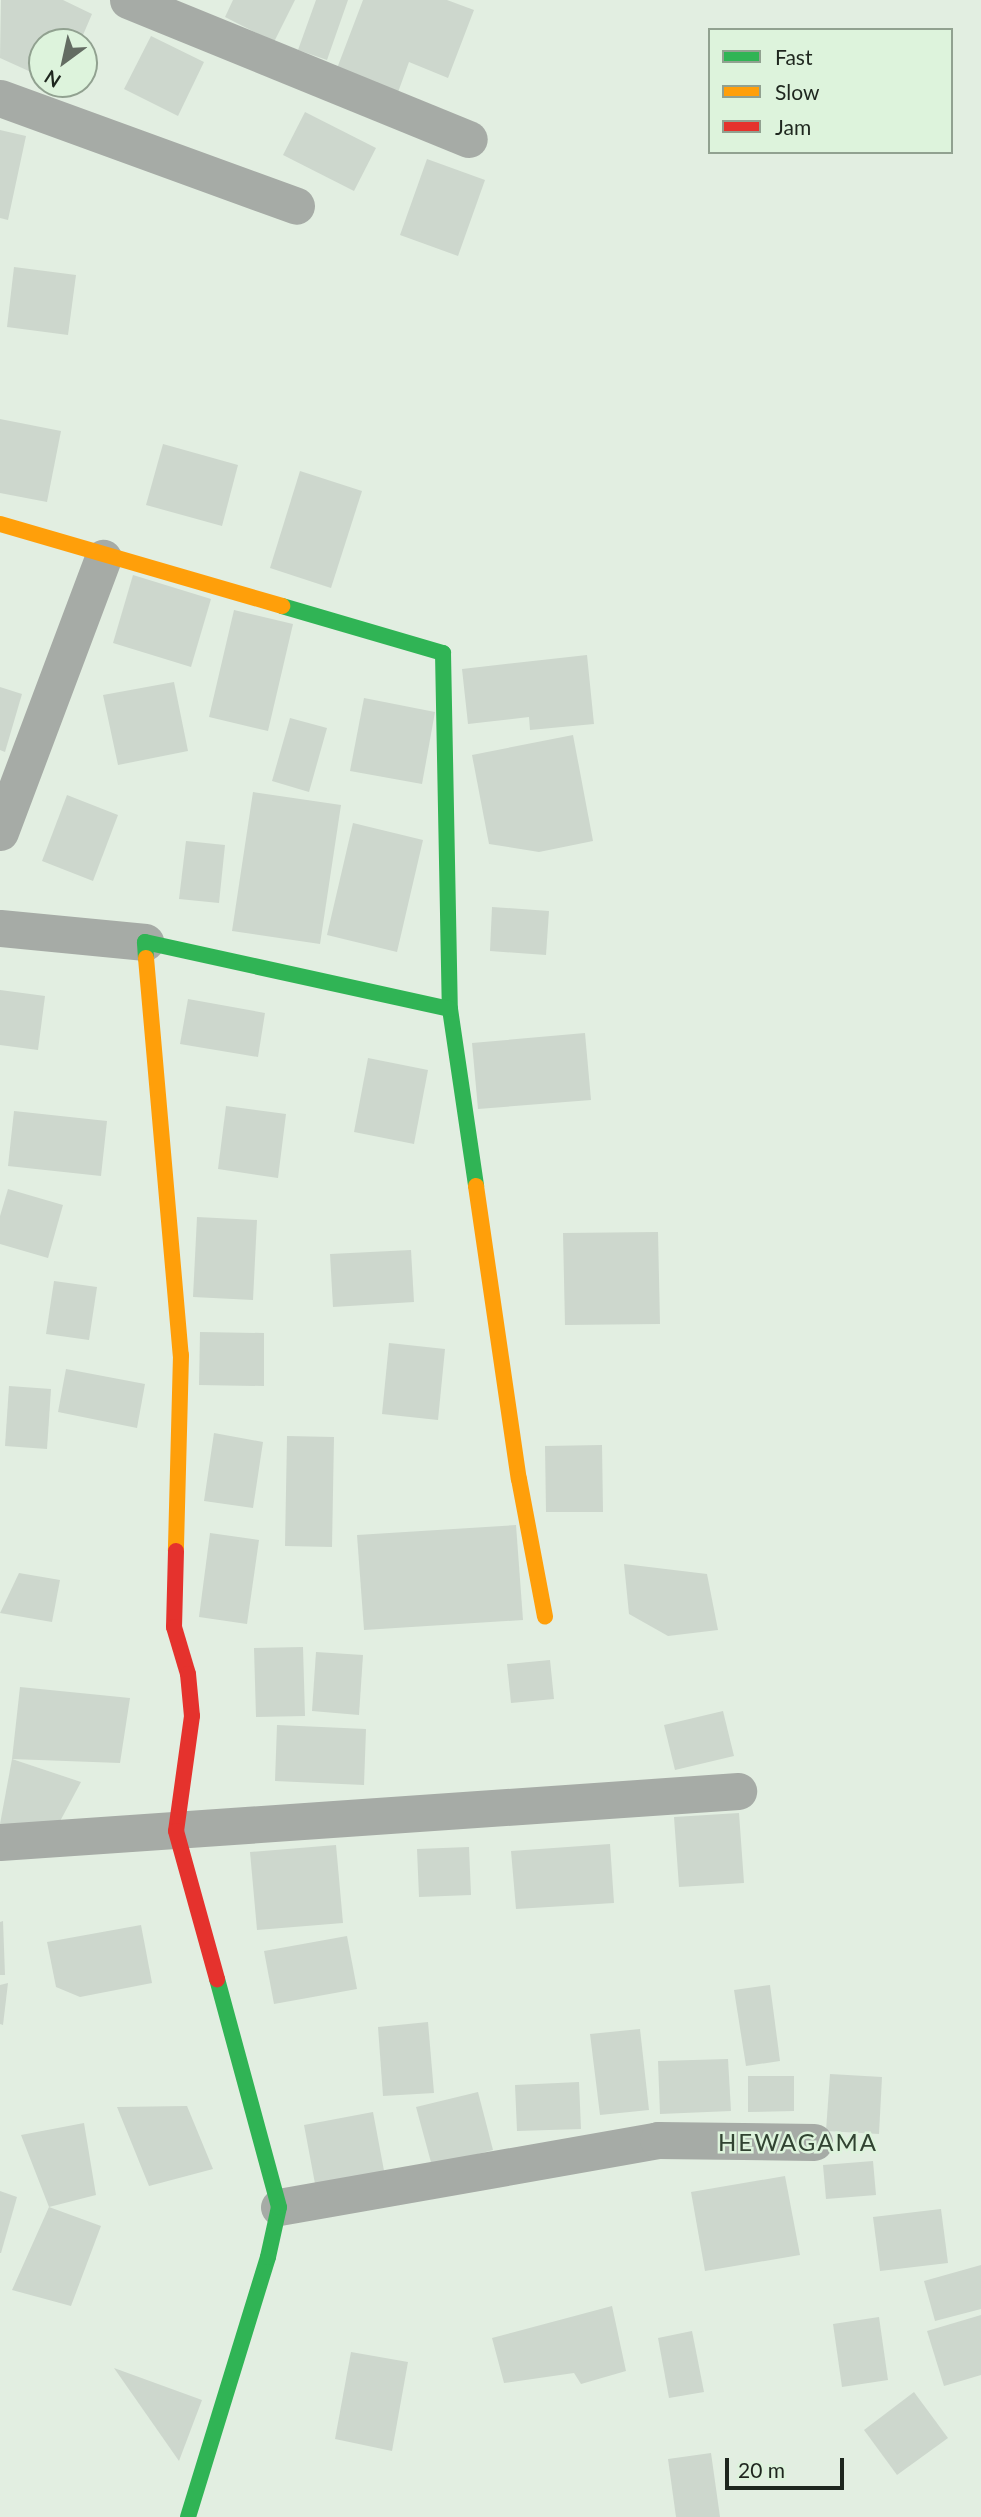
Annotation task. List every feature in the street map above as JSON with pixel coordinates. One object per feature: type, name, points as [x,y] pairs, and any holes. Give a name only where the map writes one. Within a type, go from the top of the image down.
[{"type":"street","points":[[128,0],[469,139]]},
{"type":"street","points":[[0,98],[296,206]]},
{"type":"street","points":[[0,524],[103,558],[443,653],[450,1009],[519,1479],[545,1617]]},
{"type":"street","points":[[0,832],[103,558]]},
{"type":"street","points":[[0,928],[145,943],[450,1009]]},
{"type":"street","points":[[145,943],[181,1355],[174,1627],[188,1674],[192,1716],[176,1830],[279,2207],[268,2257],[188,2517]]},
{"type":"street","points":[[0,1842],[738,1791]]},
{"type":"street","points":[[279,2207],[658,2140],[814,2142]]},
{"type":"building","points":[[1,0],[63,0],[92,14],[86,28],[28,28],[28,71],[0,58]]},
{"type":"building","points":[[233,0],[295,0],[274,42],[225,17]]},
{"type":"building","points":[[316,0],[348,0],[327,60],[298,50]]},
{"type":"building","points":[[363,0],[447,0],[474,10],[448,78],[409,62],[397,95],[336,71]]},
{"type":"building","points":[[151,36],[204,62],[178,116],[124,89]]},
{"type":"building","points":[[305,112],[376,148],[354,191],[283,155]]},
{"type":"building","points":[[0,130],[26,136],[8,220],[0,218]]},
{"type":"building","points":[[427,159],[485,180],[458,256],[400,235]]},
{"type":"building","points":[[14,267],[76,275],[68,335],[7,327]]},
{"type":"building","points":[[0,419],[61,431],[47,502],[0,493]]},
{"type":"building","points":[[163,444],[238,465],[222,526],[146,505]]},
{"type":"building","points":[[300,471],[362,491],[331,588],[270,568]]},
{"type":"building","points":[[133,575],[211,599],[191,667],[113,643]]},
{"type":"building","points":[[234,610],[293,624],[268,731],[209,717]]},
{"type":"building","points":[[587,655],[594,724],[530,730],[529,717],[468,724],[462,669]]},
{"type":"building","points":[[174,682],[188,751],[118,765],[103,695]]},
{"type":"building","points":[[0,687],[22,694],[5,752],[0,750]]},
{"type":"building","points":[[364,698],[435,712],[422,784],[350,771]]},
{"type":"building","points":[[290,718],[327,728],[309,792],[272,781]]},
{"type":"building","points":[[573,735],[593,841],[539,852],[489,844],[472,755]]},
{"type":"building","points":[[253,792],[341,805],[320,944],[232,931]]},
{"type":"building","points":[[67,795],[118,815],[93,881],[42,861]]},
{"type":"building","points":[[353,823],[423,840],[397,952],[327,935]]},
{"type":"building","points":[[186,841],[225,845],[219,903],[179,899]]},
{"type":"building","points":[[492,907],[549,911],[546,955],[490,951]]},
{"type":"building","points":[[0,990],[45,996],[38,1050],[0,1045]]},
{"type":"building","points":[[188,999],[265,1013],[258,1057],[180,1044]]},
{"type":"building","points":[[585,1033],[591,1100],[478,1109],[472,1043]]},
{"type":"building","points":[[368,1058],[428,1070],[414,1144],[354,1132]]},
{"type":"building","points":[[226,1106],[286,1114],[278,1178],[218,1169]]},
{"type":"building","points":[[14,1111],[107,1121],[101,1176],[8,1166]]},
{"type":"building","points":[[8,1189],[63,1205],[48,1258],[0,1244],[0,1216]]},
{"type":"building","points":[[197,1217],[257,1220],[253,1300],[193,1297]]},
{"type":"building","points":[[658,1232],[660,1324],[565,1325],[563,1233]]},
{"type":"building","points":[[411,1250],[414,1302],[333,1307],[330,1254]]},
{"type":"building","points":[[54,1281],[97,1287],[89,1340],[46,1334]]},
{"type":"building","points":[[200,1332],[264,1333],[264,1386],[199,1385]]},
{"type":"building","points":[[389,1343],[445,1349],[438,1420],[382,1414]]},
{"type":"building","points":[[66,1369],[145,1384],[137,1428],[58,1412]]},
{"type":"building","points":[[9,1386],[51,1389],[47,1449],[5,1446]]},
{"type":"building","points":[[214,1433],[263,1442],[253,1508],[204,1501]]},
{"type":"building","points":[[287,1436],[334,1437],[332,1547],[285,1546]]},
{"type":"building","points":[[602,1445],[603,1512],[546,1512],[545,1446]]},
{"type":"building","points":[[516,1525],[523,1620],[364,1630],[357,1535]]},
{"type":"building","points":[[210,1533],[259,1540],[247,1624],[199,1617]]},
{"type":"building","points":[[624,1564],[707,1574],[718,1630],[668,1636],[629,1614]]},
{"type":"building","points":[[19,1573],[60,1580],[52,1622],[0,1613]]},
{"type":"building","points":[[303,1647],[305,1716],[256,1717],[254,1648]]},
{"type":"building","points":[[316,1652],[363,1655],[359,1715],[312,1711]]},
{"type":"building","points":[[550,1660],[554,1699],[511,1703],[507,1664]]},
{"type":"building","points":[[20,1687],[130,1698],[120,1763],[12,1759]]},
{"type":"building","points":[[723,1711],[734,1756],[675,1770],[664,1725]]},
{"type":"building","points":[[277,1725],[366,1729],[364,1785],[275,1781]]},
{"type":"building","points":[[12,1759],[81,1782],[58,1825],[0,1824]]},
{"type":"building","points":[[739,1813],[744,1883],[679,1887],[674,1817]]},
{"type":"building","points":[[610,1844],[614,1903],[516,1909],[511,1851]]},
{"type":"building","points":[[336,1845],[343,1923],[257,1930],[250,1852]]},
{"type":"building","points":[[469,1847],[471,1895],[419,1897],[417,1849]]},
{"type":"building","points":[[3,1921],[5,1975],[0,1975],[0,1922]]},
{"type":"building","points":[[141,1925],[152,1983],[80,1997],[56,1987],[47,1942]]},
{"type":"building","points":[[347,1936],[357,1989],[274,2004],[264,1951]]},
{"type":"building","points":[[8,1983],[3,2025],[0,2024],[0,1985]]},
{"type":"building","points":[[770,1985],[780,2061],[746,2066],[734,1990]]},
{"type":"building","points":[[428,2022],[434,2093],[383,2096],[378,2027]]},
{"type":"building","points":[[640,2029],[649,2110],[600,2115],[590,2034]]},
{"type":"building","points":[[728,2059],[731,2111],[660,2114],[658,2061]]},
{"type":"building","points":[[830,2074],[882,2077],[879,2134],[826,2131]]},
{"type":"building","points":[[748,2076],[794,2076],[794,2111],[748,2112]]},
{"type":"building","points":[[579,2082],[581,2129],[517,2131],[515,2085]]},
{"type":"building","points":[[478,2092],[493,2150],[432,2166],[416,2107]]},
{"type":"building","points":[[187,2106],[213,2169],[149,2186],[117,2107]]},
{"type":"building","points":[[373,2112],[385,2176],[316,2189],[304,2125]]},
{"type":"building","points":[[84,2123],[96,2195],[49,2207],[21,2135]]},
{"type":"building","points":[[873,2161],[876,2195],[826,2199],[823,2165]]},
{"type":"building","points":[[785,2176],[800,2255],[705,2271],[691,2192]]},
{"type":"building","points":[[0,2191],[17,2197],[1,2253],[0,2253]]},
{"type":"building","points":[[49,2207],[101,2226],[71,2306],[12,2290]]},
{"type":"building","points":[[941,2209],[948,2263],[880,2271],[873,2217]]},
{"type":"building","points":[[981,2265],[981,2309],[935,2321],[924,2281]]},
{"type":"building","points":[[612,2306],[626,2371],[581,2384],[574,2373],[504,2383],[492,2338]]},
{"type":"building","points":[[981,2315],[981,2375],[944,2386],[927,2331]]},
{"type":"building","points":[[879,2317],[888,2380],[842,2387],[833,2324]]},
{"type":"building","points":[[692,2331],[704,2392],[669,2398],[658,2338]]},
{"type":"building","points":[[351,2352],[408,2362],[392,2451],[335,2439]]},
{"type":"building","points":[[114,2368],[202,2400],[179,2461]]},
{"type":"building","points":[[914,2392],[948,2438],[897,2475],[864,2430]]},
{"type":"building","points":[[711,2453],[720,2517],[676,2517],[668,2459]]},
{"type":"traffic: fast","points":[[282,606],[443,653],[450,1009],[476,1186]]},
{"type":"traffic: fast","points":[[146,958],[145,942],[450,1009]]},
{"type":"traffic: fast","points":[[188,2517],[268,2257],[279,2207],[217,1979]]},
{"type":"traffic: slow","points":[[0,524],[282,606]]},
{"type":"traffic: slow","points":[[146,958],[181,1355],[176,1551]]},
{"type":"traffic: slow","points":[[476,1186],[519,1479],[545,1617]]},
{"type":"traffic: jam","points":[[176,1551],[174,1627],[188,1674],[192,1716],[176,1831],[217,1979]]},
{"type":"district","name":"HEWAGAMA","points":[[798,2142]]}]
